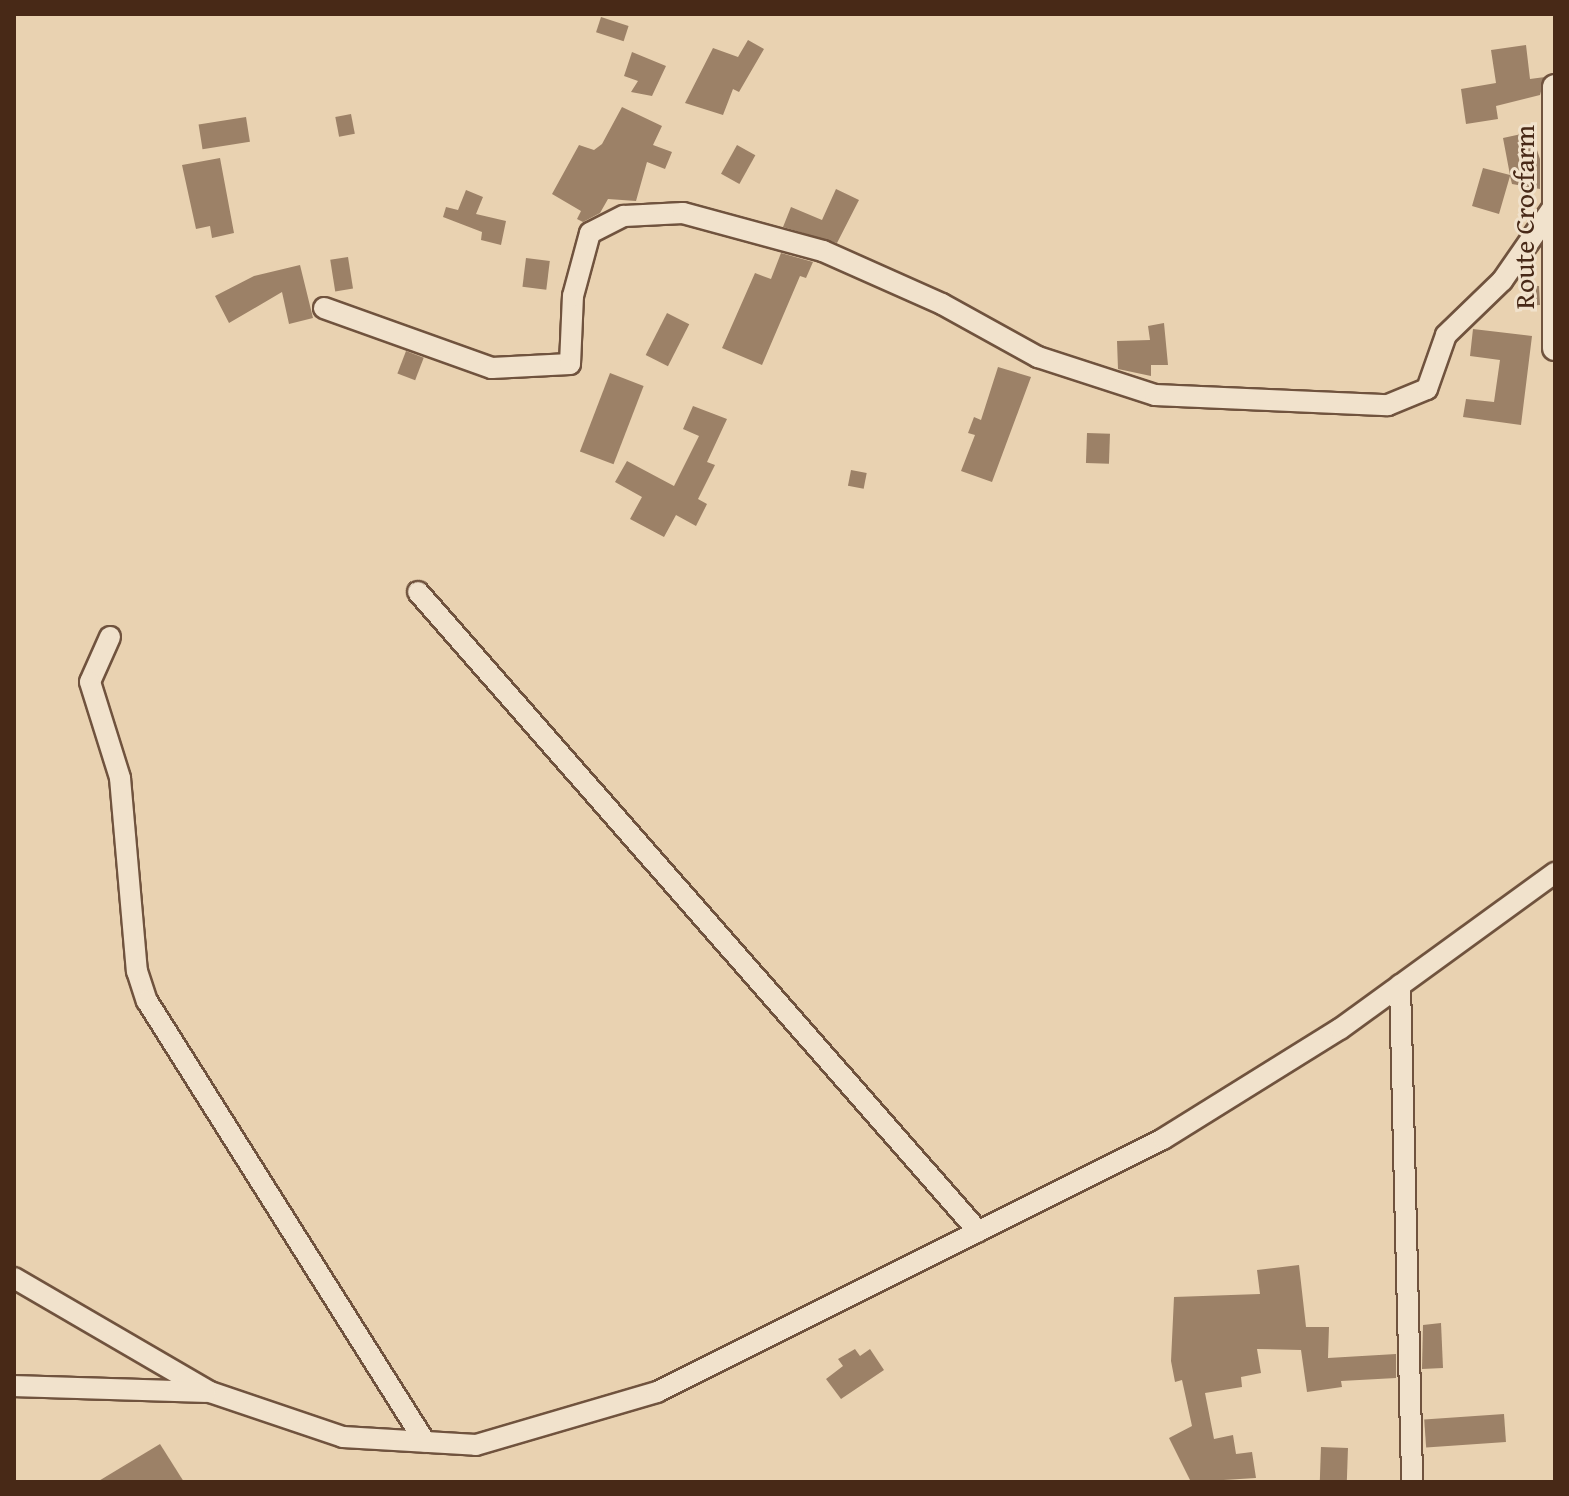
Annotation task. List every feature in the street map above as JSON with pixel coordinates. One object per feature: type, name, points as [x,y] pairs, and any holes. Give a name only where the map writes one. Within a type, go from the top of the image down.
[{"type":"street","name":"Route Crocfarm","points":[[1555,87],[1555,348]]},
{"type":"street","points":[[324,308],[492,368],[570,364],[573,296],[590,233],[624,216],[683,213],[823,251],[942,304],[1038,357],[1155,395],[1388,405],[1427,389],[1446,335],[1502,281],[1554,206]]},
{"type":"street","points":[[418,592],[978,1231]]},
{"type":"street","points":[[110,637],[90,682],[120,778],[137,971],[147,1001],[425,1442]]},
{"type":"street","points":[[14,1278],[210,1392],[343,1437],[476,1445],[657,1392],[1163,1139],[1340,1029],[1555,873]]},
{"type":"street","points":[[1400,985],[1412,1482]]},
{"type":"street","points":[[14,1386],[210,1392]]},
{"type":"building","points":[[601,17],[629,26],[624,41],[596,32]]},
{"type":"building","points":[[748,40],[764,49],[739,92],[733,89],[723,115],[685,103],[713,48],[738,57]]},
{"type":"building","points":[[1526,45],[1530,79],[1545,77],[1540,95],[1496,106],[1498,119],[1466,124],[1461,89],[1496,83],[1491,50]]},
{"type":"building","points":[[632,52],[666,66],[652,96],[631,92],[638,81],[624,76]]},
{"type":"building","points":[[622,107],[662,126],[653,145],[672,152],[665,169],[647,162],[636,201],[608,199],[600,213],[583,222],[577,219],[581,211],[552,194],[579,145],[594,150],[602,144]]},
{"type":"building","points":[[351,114],[355,134],[339,137],[335,117]]},
{"type":"building","points":[[246,117],[250,142],[203,149],[199,125]]},
{"type":"building","points":[[1531,132],[1540,159],[1540,189],[1512,184],[1510,176],[1499,214],[1472,206],[1483,168],[1510,175],[1503,138]]},
{"type":"building","points":[[737,145],[755,155],[739,184],[721,174]]},
{"type":"building","points":[[220,158],[234,233],[212,238],[210,226],[196,229],[182,165]]},
{"type":"building","points":[[836,189],[859,200],[837,243],[783,227],[791,207],[822,220]]},
{"type":"building","points":[[466,190],[483,197],[476,214],[506,221],[501,245],[481,240],[482,232],[443,217],[446,207],[458,210]]},
{"type":"building","points":[[781,253],[813,262],[806,278],[800,276],[762,365],[722,348],[755,273],[771,279]]},
{"type":"building","points":[[348,257],[353,289],[335,291],[330,260]]},
{"type":"building","points":[[526,258],[550,261],[546,290],[522,287]]},
{"type":"building","points":[[300,265],[313,318],[289,324],[282,292],[229,323],[215,296],[254,276]]},
{"type":"building","points":[[1539,286],[1540,305],[1524,306],[1523,287]]},
{"type":"building","points":[[667,313],[689,324],[668,366],[646,355]]},
{"type":"building","points":[[1164,323],[1168,365],[1151,365],[1151,376],[1118,369],[1117,341],[1150,340],[1148,326]]},
{"type":"building","points":[[1473,329],[1532,336],[1521,425],[1463,417],[1466,399],[1494,402],[1500,360],[1470,356]]},
{"type":"building","points":[[406,351],[424,358],[415,380],[397,373]]},
{"type":"building","points":[[998,367],[1031,377],[992,482],[961,471],[975,435],[968,433],[974,417],[981,420]]},
{"type":"building","points":[[610,373],[644,386],[614,464],[580,451]]},
{"type":"building","points":[[693,406],[727,419],[707,462],[715,465],[698,499],[707,504],[696,526],[676,515],[664,537],[630,519],[642,497],[615,482],[627,461],[674,486],[699,436],[683,429]]},
{"type":"building","points":[[1087,433],[1110,434],[1109,464],[1086,463]]},
{"type":"building","points":[[851,470],[867,473],[864,489],[848,486]]},
{"type":"building","points":[[1299,1265],[1306,1327],[1329,1327],[1328,1358],[1396,1354],[1396,1378],[1341,1381],[1342,1387],[1307,1392],[1301,1350],[1257,1349],[1261,1373],[1241,1377],[1242,1387],[1205,1393],[1214,1439],[1233,1435],[1236,1454],[1252,1452],[1256,1478],[1191,1482],[1169,1438],[1192,1426],[1182,1380],[1175,1382],[1171,1361],[1174,1297],[1260,1294],[1257,1270]]},
{"type":"building","points":[[1441,1323],[1443,1368],[1422,1369],[1423,1325]]},
{"type":"building","points":[[855,1349],[860,1356],[870,1349],[884,1370],[841,1399],[826,1379],[843,1366],[838,1359]]},
{"type":"building","points":[[1504,1414],[1506,1442],[1426,1448],[1424,1420]]},
{"type":"building","points":[[160,1444],[184,1482],[97,1482]]},
{"type":"building","points":[[1321,1447],[1348,1448],[1347,1482],[1320,1482]]}]
